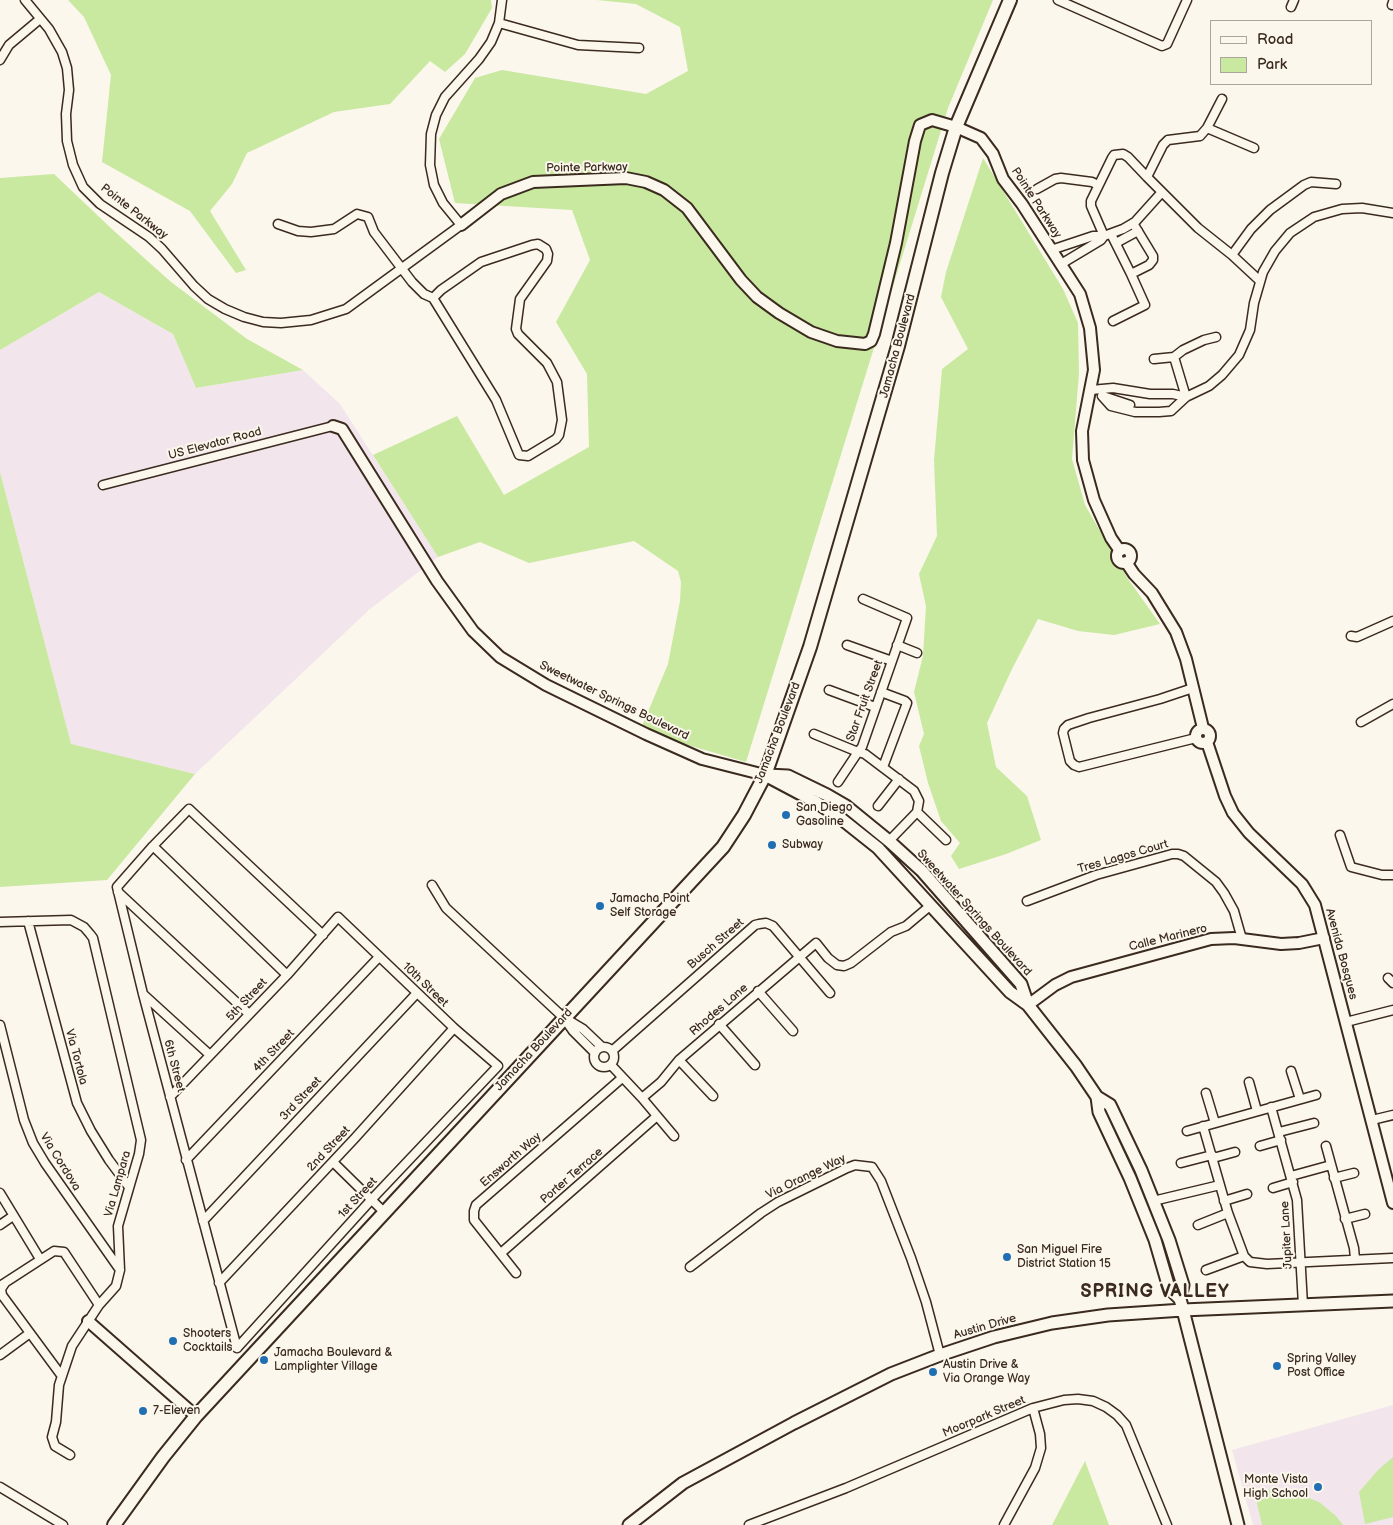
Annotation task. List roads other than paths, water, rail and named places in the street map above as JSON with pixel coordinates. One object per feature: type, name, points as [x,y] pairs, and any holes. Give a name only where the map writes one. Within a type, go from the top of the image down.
[{"type":"main road","name":"Jamacha Boulevard","points":[[114,1525],[160,1461],[196,1416],[723,847],[744,815],[765,775],[810,647],[898,346],[942,173],[956,127],[1010,0]]},
{"type":"main road","name":"Sweetwater Springs Boulevard","points":[[765,775],[814,801],[844,820],[878,848],[1010,992],[1028,1005],[1076,1066],[1096,1097],[1099,1112],[1130,1178],[1155,1240],[1169,1288],[1182,1305]]},
{"type":"main road","name":"Sweetwater Springs Boulevard","points":[[765,775],[788,776],[827,795],[846,806],[889,841],[922,871],[1021,984],[1028,1005]]},
{"type":"main road","points":[[844,820],[855,821],[881,840],[889,841]]},
{"type":"main road","points":[[931,905],[936,903],[944,907],[967,934],[982,940]]},
{"type":"main road","name":"Sweetwater Springs Boulevard","points":[[1096,1097],[1110,1105],[1141,1170],[1168,1240],[1182,1285],[1182,1305],[1238,1525]]},
{"type":"main road","points":[[1130,1178],[1140,1186],[1148,1203],[1154,1201]]},
{"type":"main road","name":"Austin Drive","points":[[629,1525],[683,1483],[891,1374],[940,1354],[994,1337],[1052,1323],[1182,1305],[1303,1305],[1393,1301]]},
{"type":"street","name":"Pointe Parkway","points":[[25,0],[49,29],[62,52],[69,90],[66,114],[67,141],[73,165],[83,187],[100,204],[162,249],[194,286],[225,309],[253,319],[272,323],[299,322],[322,318],[346,309],[501,194],[533,182],[626,178],[646,182],[664,190],[687,208],[741,280],[757,297],[779,313],[811,332],[837,340],[865,344],[870,341],[874,334],[896,243],[915,142],[920,125],[932,120],[956,127],[981,138],[993,154],[1003,179],[1022,204],[1080,294],[1090,328],[1094,370],[1091,390]]},
{"type":"street","points":[[461,225],[443,203],[434,185],[429,154],[431,134],[436,115],[445,97],[485,51],[499,22],[502,0]]},
{"type":"street","points":[[1058,0],[1162,46],[1167,44],[1187,0]]},
{"type":"street","points":[[1076,9],[1080,0]]},
{"type":"street","points":[[0,60],[9,45],[40,19]]},
{"type":"street","points":[[499,22],[578,46],[640,48]]},
{"type":"street","points":[[1147,177],[1163,145],[1168,140],[1200,136],[1208,128],[1222,99]]},
{"type":"street","points":[[1208,128],[1254,148]]},
{"type":"street","points":[[1114,321],[1146,305],[1116,243],[1107,235],[1090,206],[1098,185],[1114,154],[1123,154],[1128,157],[1198,228],[1232,255],[1260,281]]},
{"type":"street","points":[[1037,189],[1061,178],[1092,182],[1098,185]]},
{"type":"street","points":[[1232,255],[1251,229],[1270,210],[1304,185],[1310,182],[1336,184]]},
{"type":"street","points":[[1061,264],[1107,235],[1133,223],[1162,192]]},
{"type":"street","points":[[1091,390],[1123,404],[1159,412],[1171,411],[1186,397],[1209,386],[1222,375],[1239,355],[1250,330],[1260,281],[1267,263],[1277,247],[1298,227],[1314,217],[1332,211],[1352,208],[1393,213]]},
{"type":"street","points":[[278,224],[298,231],[311,232],[334,229],[357,214],[368,217],[374,232],[412,282],[424,294],[433,298],[496,400],[519,455],[528,456],[556,440],[562,420],[557,382],[547,363],[518,334],[516,329],[520,299],[547,261],[548,254],[546,249],[538,244],[532,245],[481,262],[441,290],[433,298]]},
{"type":"street","points":[[1131,274],[1149,265],[1153,260],[1153,256],[1133,223]]},
{"type":"street","points":[[1116,243],[1138,231]]},
{"type":"street","points":[[1052,250],[1092,236],[1107,235]]},
{"type":"street","points":[[1081,240],[1086,249]]},
{"type":"street","points":[[1154,358],[1174,357],[1183,350],[1204,340],[1216,337]]},
{"type":"street","points":[[1174,357],[1186,397]]},
{"type":"street","points":[[1091,390],[1113,388],[1186,397]]},
{"type":"street","points":[[1091,390],[1082,431],[1083,460],[1094,500],[1111,538],[1120,551],[1117,556],[1118,559],[1120,562],[1126,562],[1134,574],[1152,593],[1176,632],[1186,659],[1203,728],[1210,734],[1207,742],[1200,742],[1196,738]]},
{"type":"street","name":"Sweetwater Springs Boulevard","points":[[333,426],[342,429],[437,581],[473,631],[500,657],[546,685],[702,759],[765,775]]},
{"type":"street","name":"US Elevator Road","points":[[103,485],[333,426]]},
{"type":"street","name":"Star Fruit Street","points":[[863,599],[907,618],[862,747],[858,752],[865,754],[914,791],[919,801],[917,812]]},
{"type":"street","points":[[1351,636],[1357,637],[1393,621]]},
{"type":"street","points":[[847,645],[892,661]]},
{"type":"street","points":[[897,646],[917,653]]},
{"type":"street","points":[[1193,688],[1068,725],[1063,733],[1070,761],[1080,767],[1196,738]]},
{"type":"street","points":[[829,690],[875,707]]},
{"type":"street","points":[[881,692],[907,703],[883,767]]},
{"type":"street","points":[[1361,722],[1393,704]]},
{"type":"street","points":[[1196,738],[1197,731],[1203,728]]},
{"type":"street","points":[[814,734],[858,752],[838,782]]},
{"type":"street","name":"Avenida Bosques","points":[[1207,742],[1233,814],[1249,834],[1302,884],[1315,905],[1393,1203]]},
{"type":"street","points":[[878,806],[899,779]]},
{"type":"street","points":[[249,1014],[118,892],[117,887],[121,881],[153,846],[189,809],[323,935]]},
{"type":"street","points":[[889,841],[917,812],[946,840]]},
{"type":"street","points":[[1340,835],[1351,867],[1382,875],[1393,875]]},
{"type":"street","points":[[153,846],[286,975]]},
{"type":"street","name":"Tres Lagos Court","points":[[1026,901],[1096,875],[1178,854],[1184,856],[1224,892],[1234,911],[1242,939]]},
{"type":"street","points":[[432,884],[446,908],[564,1018],[573,1031],[595,1053]]},
{"type":"street","name":"6th Street","points":[[118,892],[186,1160],[237,1348]]},
{"type":"street","name":"Rhodes Lane","points":[[642,1098],[661,1082],[679,1060],[719,1024],[816,942],[828,958],[837,965],[844,966],[851,963],[891,932],[906,926],[931,905]]},
{"type":"street","name":"5th Street","points":[[170,1097],[286,975],[338,917]]},
{"type":"street","name":"10th Street","points":[[338,917],[454,1028],[498,1066]]},
{"type":"street","name":"Via Lampara","points":[[0,922],[71,920],[84,927],[93,938],[141,1140],[139,1154],[118,1226],[120,1270],[116,1286],[99,1305],[72,1346],[61,1375],[56,1422],[52,1438],[54,1446],[70,1455]]},
{"type":"street","name":"Via Tortola","points":[[28,921],[77,1103],[91,1131],[129,1187]]},
{"type":"street","name":"Busch Street","points":[[612,1051],[755,925],[766,923],[773,926],[830,993]]},
{"type":"street","name":"Calle Marinero","points":[[1028,1005],[1055,985],[1071,977],[1211,939],[1242,939],[1281,944],[1324,938]]},
{"type":"street","name":"4th Street","points":[[186,1160],[378,957]]},
{"type":"street","points":[[758,991],[793,1031]]},
{"type":"street","name":"3rd Street","points":[[202,1221],[417,993]]},
{"type":"street","points":[[143,994],[210,1055]]},
{"type":"street","points":[[1346,1022],[1393,1010]]},
{"type":"street","points":[[564,1018],[583,1029],[602,1047],[612,1051],[614,1058],[610,1065],[603,1068],[594,1060],[595,1053],[602,1047]]},
{"type":"street","points":[[719,1024],[755,1065]]},
{"type":"street","name":"Via Cordova","points":[[0,1025],[24,1120],[33,1142],[120,1270]]},
{"type":"street","name":"2nd Street","points":[[219,1284],[454,1028]]},
{"type":"street","points":[[679,1060],[713,1096]]},
{"type":"street","points":[[610,1065],[642,1098],[674,1136]]},
{"type":"street","name":"1st Street","points":[[237,1348],[372,1199],[498,1066]]},
{"type":"street","points":[[1291,1071],[1300,1099]]},
{"type":"street","name":"Ensworth Way","points":[[516,1273],[474,1220],[476,1205],[622,1078]]},
{"type":"street","points":[[1249,1082],[1257,1111]]},
{"type":"street","points":[[1206,1093],[1214,1123]]},
{"type":"street","points":[[1186,1131],[1316,1094]]},
{"type":"street","name":"Jupiter Lane","points":[[1272,1107],[1297,1200],[1303,1305]]},
{"type":"street","points":[[1372,1120],[1393,1115]]},
{"type":"street","name":"Porter Terrace","points":[[501,1253],[657,1116]]},
{"type":"street","points":[[1278,1132],[1314,1122]]},
{"type":"street","points":[[1203,1126],[1228,1213],[1244,1256],[1250,1262],[1267,1264],[1392,1258]]},
{"type":"street","points":[[1260,1146],[1281,1140]]},
{"type":"street","points":[[1326,1146],[1354,1248],[1355,1259]]},
{"type":"street","points":[[1181,1163],[1235,1152]]},
{"type":"street","points":[[333,1162],[384,1212]]},
{"type":"street","points":[[1273,1188],[1331,1165]]},
{"type":"street","name":"Via Orange Way","points":[[690,1267],[778,1202],[847,1168],[856,1166],[872,1167],[881,1182],[911,1258],[926,1302],[940,1354]]},
{"type":"street","points":[[1334,1178],[1354,1172]]},
{"type":"street","points":[[1154,1201],[1220,1185]]},
{"type":"street","points":[[0,1193],[40,1259]]},
{"type":"street","points":[[1224,1200],[1247,1194]]},
{"type":"street","points":[[1198,1225],[1228,1213]]},
{"type":"street","points":[[1345,1219],[1366,1214]]},
{"type":"street","points":[[0,1225],[13,1216]]},
{"type":"street","points":[[61,1375],[2,1295],[2,1284],[54,1250],[64,1252],[99,1305]]},
{"type":"street","points":[[1206,1270],[1244,1256]]},
{"type":"street","points":[[88,1321],[196,1416]]},
{"type":"street","points":[[0,1355],[30,1333]]},
{"type":"street","name":"Moorpark Street","points":[[749,1525],[846,1488],[1033,1408],[1064,1400],[1078,1399],[1100,1404],[1117,1415],[1126,1425],[1167,1525]]},
{"type":"street","points":[[1004,1525],[1035,1468],[1041,1448],[1040,1434],[1033,1408]]},
{"type":"street","points":[[0,1487],[51,1522],[63,1525]]},
{"type":"place","name":"San Diego Gasoline","points":[[786,815]]},
{"type":"place","name":"Subway","points":[[772,845]]},
{"type":"place","name":"Jamacha Point Self Storage","points":[[600,906]]},
{"type":"place","name":"San Miguel Fire District Station 15","points":[[1007,1257]]},
{"type":"place","name":"Shooters Cocktails","points":[[173,1341]]},
{"type":"place","name":"Jamacha Boulevard & Lamplighter Village","points":[[264,1360]]},
{"type":"place","name":"Spring Valley Post Office","points":[[1277,1366]]},
{"type":"place","name":"Austin Drive & Via Orange Way","points":[[933,1372]]},
{"type":"place","name":"7-Eleven","points":[[143,1411]]},
{"type":"place","name":"Monte Vista High School","points":[[1318,1487]]},
{"type":"district","name":"SPRING VALLEY","points":[[1155,1292]]}]
